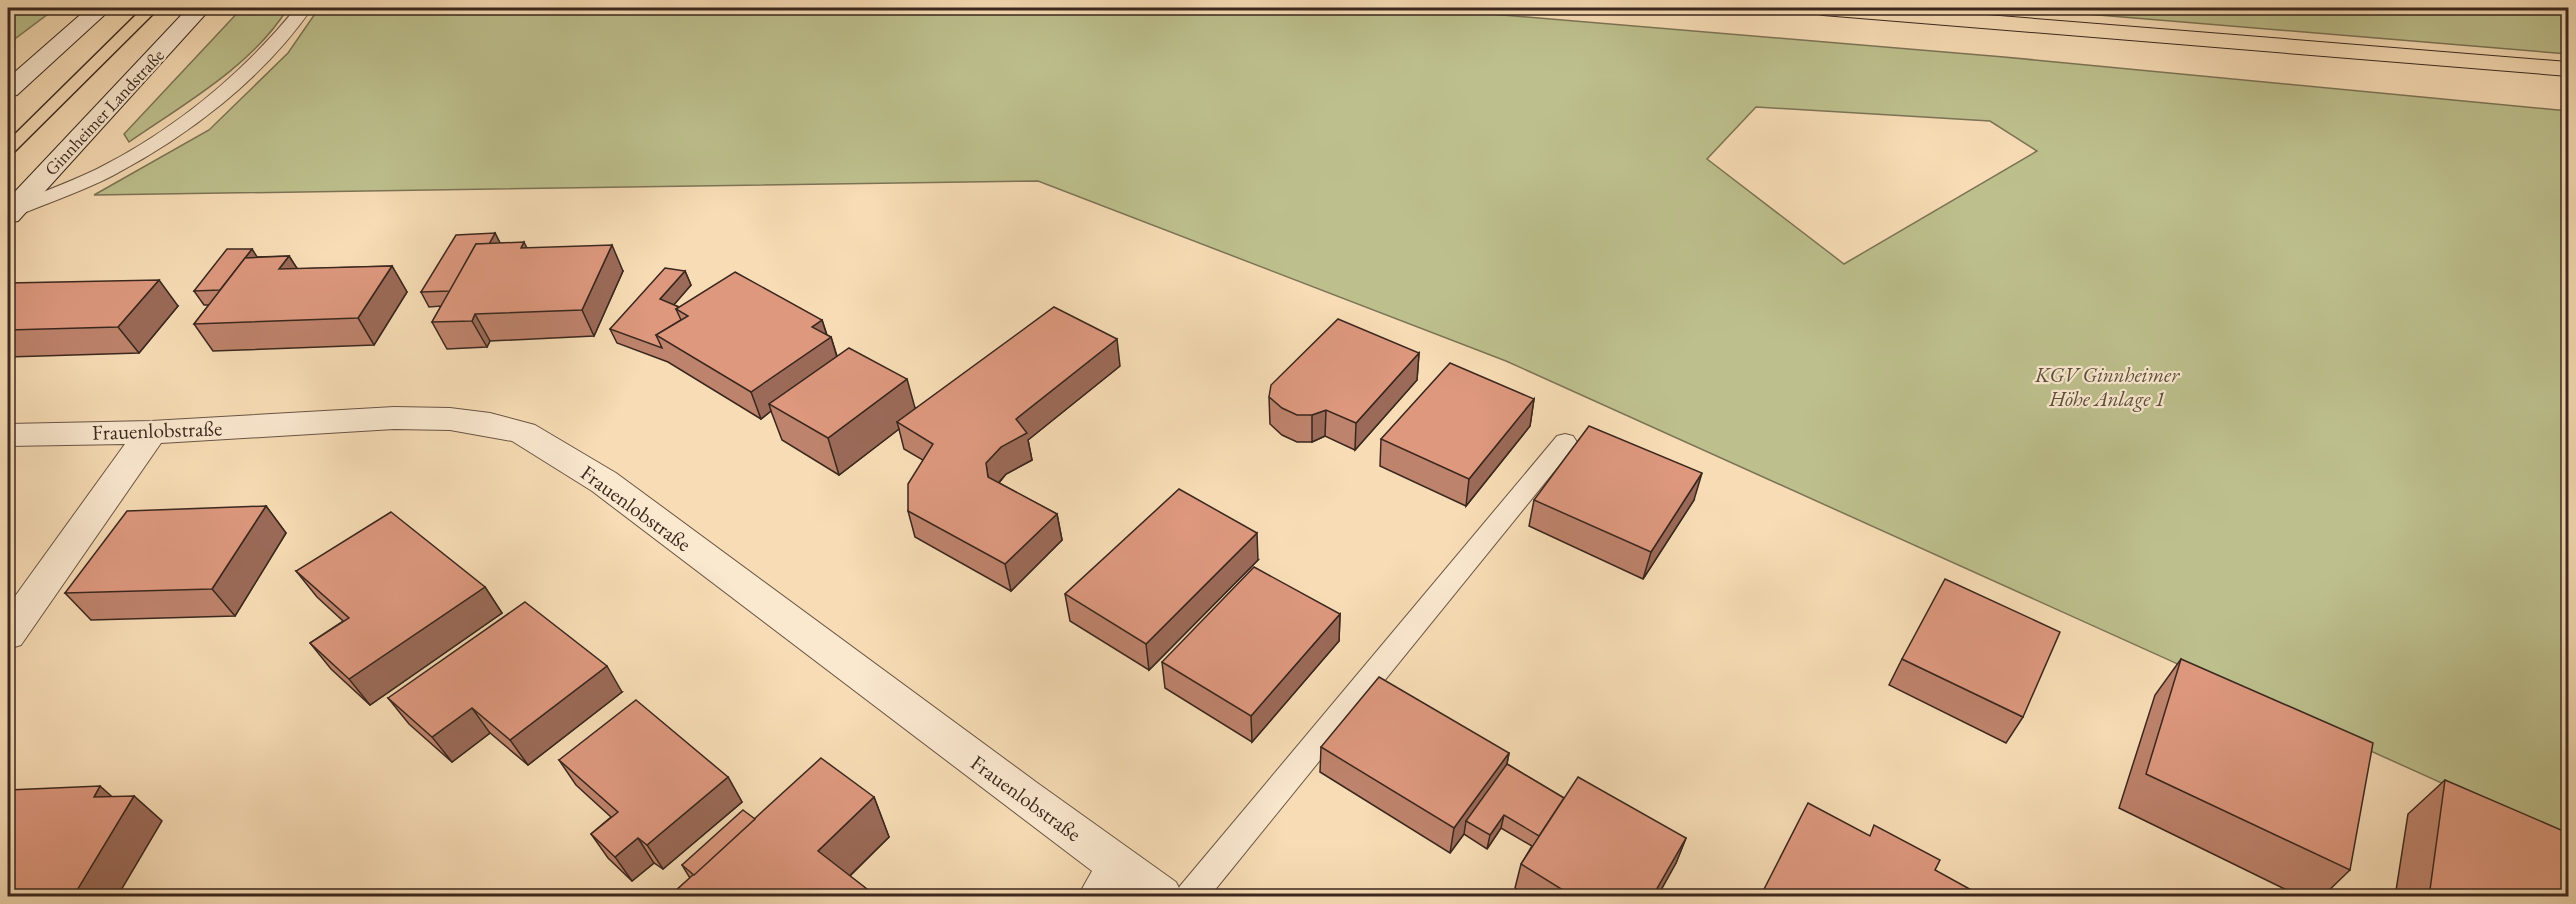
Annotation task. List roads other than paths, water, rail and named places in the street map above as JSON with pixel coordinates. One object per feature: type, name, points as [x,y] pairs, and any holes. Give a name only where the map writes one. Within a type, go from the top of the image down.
[{"type":"highway","points":[[1823,8],[2568,69]]},
{"type":"highway","points":[[2482,63],[2568,75]]},
{"type":"street","points":[[8,90],[101,8]]},
{"type":"street","name":"Ginnheimer Landstraße","points":[[10,213],[200,8]]},
{"type":"street","name":"Frauenlobstraße","points":[[8,435],[151,432],[405,418],[470,421],[523,433],[604,482],[1110,882],[1161,897]]},
{"type":"street","points":[[8,634],[151,432]]},
{"type":"lane","points":[[10,213],[105,172],[184,123],[245,71],[288,30],[304,8]]},
{"type":"lane","points":[[1191,897],[1565,442]]},
{"type":"tram line","points":[[8,140],[142,8]]},
{"type":"tram line","points":[[8,159],[160,8]]},
{"type":"park label","name":"KGV Ginnheimer Höhe Anlage 1","points":[[2107,386]]}]
